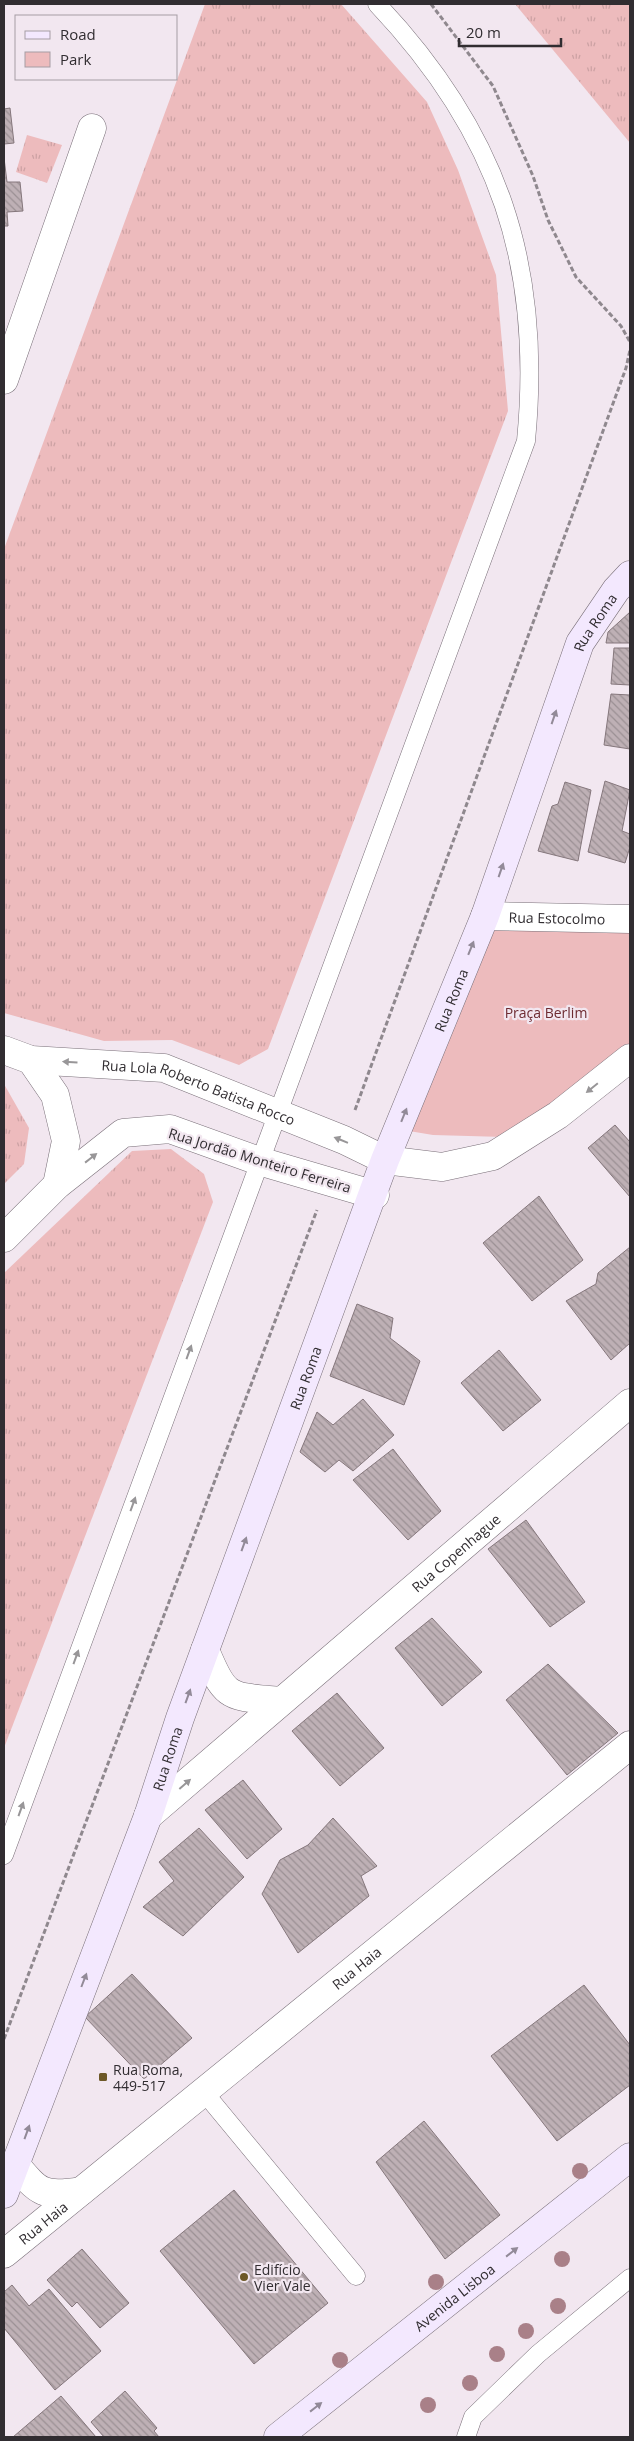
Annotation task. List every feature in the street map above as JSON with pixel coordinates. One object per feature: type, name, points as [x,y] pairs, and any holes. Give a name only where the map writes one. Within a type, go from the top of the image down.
[{"type":"main road","name":"Rua Roma","points":[[4,2194],[148,1816],[205,1650],[385,1160],[485,916],[580,643],[616,590],[630,575]]},
{"type":"main road","name":"Avenida Lisboa","points":[[278,2437],[630,2158]]},
{"type":"street","points":[[4,380],[92,128]]},
{"type":"street","name":"Rua Estocolmo","points":[[485,916],[630,919]]},
{"type":"street","name":"Rua Lola Roberto Batista Rocco","points":[[4,1050],[31,1060],[164,1068],[344,1140],[385,1160]]},
{"type":"street","points":[[385,1160],[442,1167],[493,1156],[558,1115],[630,1058]]},
{"type":"street","points":[[31,1060],[55,1095],[66,1141],[57,1185]]},
{"type":"street","name":"Rua Jordão Monteiro Ferreira","points":[[4,1238],[57,1185],[123,1133],[170,1129],[259,1161],[374,1194]]},
{"type":"street","name":"Rua Copenhague","points":[[148,1816],[630,1403]]},
{"type":"street","points":[[205,1650],[222,1686],[236,1697],[280,1702]]},
{"type":"street","name":"Rua Haia","points":[[4,2254],[630,1745]]},
{"type":"street","name":"Rua Haia","points":[[15,2164],[34,2187],[55,2195],[80,2191]]},
{"type":"lane","points":[[4,1855],[276,1114],[526,442],[531,348],[526,301],[518,255],[505,209],[489,165],[468,123],[444,85],[417,48],[377,4]]},
{"type":"lane","points":[[203,2091],[356,2276]]},
{"type":"lane","points":[[466,2437],[473,2417],[538,2354],[630,2278]]},
{"type":"path","points":[[431,4],[493,86],[533,176],[548,220],[576,277],[621,326],[630,342]]},
{"type":"green space","points":[[205,4],[341,4],[427,102],[458,170],[496,275],[508,411],[268,1049],[239,1065],[172,1040],[104,1041],[4,1013],[4,549]]},
{"type":"green space","points":[[515,4],[630,4],[630,143]]},
{"type":"green space","points":[[27,135],[62,145],[47,183],[16,172]]},
{"type":"green space","name":"Praça Berlim","points":[[492,926],[630,930],[630,1047],[504,1137],[433,1135],[409,1131]]},
{"type":"green space","points":[[4,1084],[29,1128],[24,1164],[4,1184]]},
{"type":"green space","points":[[171,1149],[204,1174],[213,1202],[4,1748],[4,1273],[132,1151]]},
{"type":"building","points":[[10,108],[14,143],[4,144],[4,109]]},
{"type":"building","points":[[4,158],[7,182],[20,182],[23,211],[7,212],[8,226],[4,226]]},
{"type":"building","points":[[630,612],[630,643],[606,643],[608,632]]},
{"type":"building","points":[[614,648],[630,648],[630,685],[611,684]]},
{"type":"building","points":[[611,694],[630,695],[630,749],[604,745]]},
{"type":"building","points":[[605,781],[630,790],[622,831],[630,834],[630,847],[625,863],[588,852]]},
{"type":"building","points":[[565,782],[591,790],[578,861],[538,851],[552,806],[558,804]]},
{"type":"building","points":[[615,1125],[630,1142],[630,1197],[588,1148]]},
{"type":"building","points":[[539,1196],[583,1260],[532,1301],[483,1243]]},
{"type":"building","points":[[630,1247],[630,1343],[611,1360],[566,1301],[596,1284],[598,1273]]},
{"type":"building","points":[[357,1304],[393,1318],[390,1338],[420,1361],[404,1405],[330,1376]]},
{"type":"building","points":[[499,1350],[541,1400],[503,1431],[461,1383]]},
{"type":"building","points":[[363,1399],[394,1435],[353,1471],[339,1460],[325,1472],[300,1452],[317,1412],[333,1425]]},
{"type":"building","points":[[393,1449],[441,1511],[408,1540],[353,1480]]},
{"type":"building","points":[[526,1520],[585,1602],[550,1627],[488,1549]]},
{"type":"building","points":[[432,1618],[482,1672],[442,1706],[395,1648]]},
{"type":"building","points":[[548,1664],[618,1733],[567,1775],[506,1700]]},
{"type":"building","points":[[337,1693],[384,1748],[340,1786],[292,1731]]},
{"type":"building","points":[[243,1780],[282,1829],[247,1859],[205,1810]]},
{"type":"building","points":[[333,1818],[377,1866],[361,1876],[369,1896],[298,1953],[262,1894],[280,1860],[308,1845]]},
{"type":"building","points":[[199,1828],[244,1877],[183,1936],[143,1907],[174,1881],[159,1862]]},
{"type":"building","points":[[132,1974],[192,2038],[144,2079],[85,2017]]},
{"type":"building","points":[[584,1985],[630,2045],[630,2085],[557,2141],[491,2056]]},
{"type":"building","points":[[424,2121],[500,2215],[445,2259],[376,2162]]},
{"type":"building","name":"Edifício Vier Vale","points":[[234,2190],[328,2303],[254,2364],[160,2251]]},
{"type":"building","points":[[82,2249],[129,2303],[100,2328],[77,2302],[72,2307],[47,2280]]},
{"type":"building","points":[[12,2285],[29,2306],[49,2289],[101,2351],[55,2390],[4,2328],[4,2292]]},
{"type":"building","points":[[125,2391],[157,2428],[154,2431],[159,2437],[104,2437],[91,2422]]},
{"type":"building","points":[[61,2396],[96,2437],[13,2437]]},
{"type":"place","name":"Rua Roma, 449-517","points":[[103,2077]]},
{"type":"place","name":"Edifício Vier Vale","points":[[244,2277]]}]
